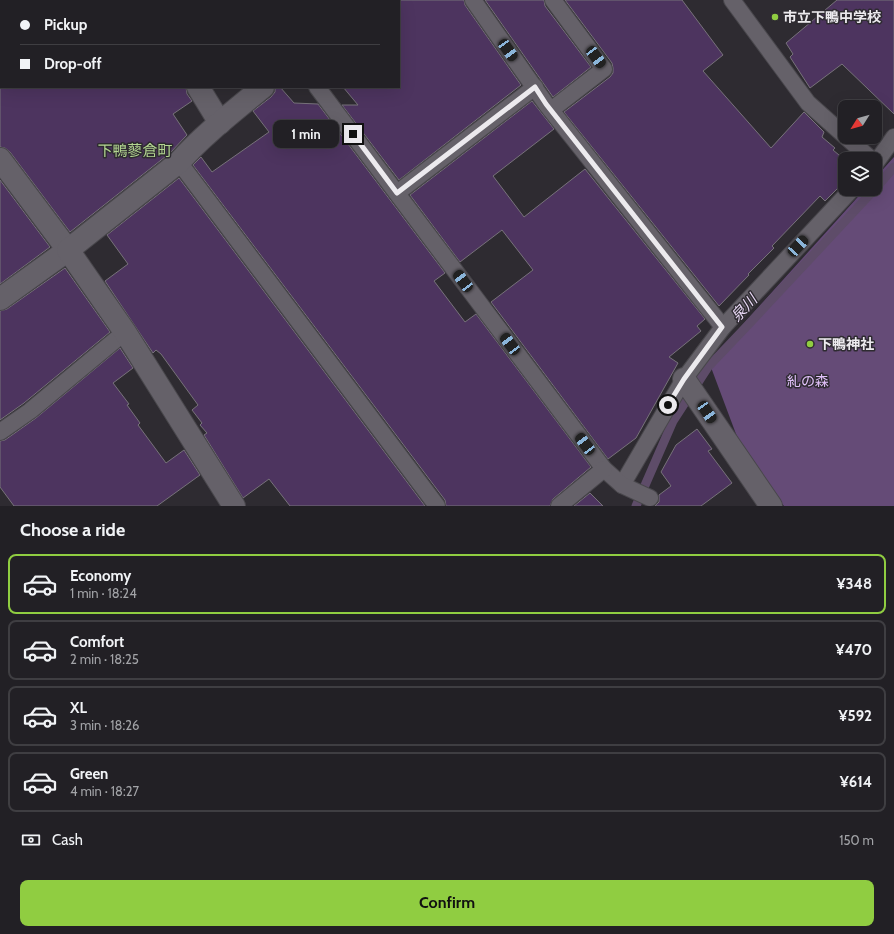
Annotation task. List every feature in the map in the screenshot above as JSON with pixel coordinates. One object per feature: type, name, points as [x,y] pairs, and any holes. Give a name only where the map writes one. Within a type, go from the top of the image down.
[{"type":"street","points":[[199,88],[220,123]]},
{"type":"street","points":[[0,299],[68,250],[179,162],[220,123],[262,88]]},
{"type":"street","points":[[0,158],[68,250],[125,332],[234,506]]},
{"type":"street","points":[[684,379],[771,506]]},
{"type":"lane","points":[[473,0],[551,110],[722,327]]},
{"type":"lane","points":[[551,110],[604,69],[553,0]]},
{"type":"lane","points":[[732,0],[808,103],[838,129]]},
{"type":"lane","points":[[397,193],[535,87]]},
{"type":"lane","points":[[319,88],[604,469],[622,485],[650,498]]},
{"type":"lane","points":[[882,152],[894,137]]},
{"type":"lane","points":[[855,144],[863,152]]},
{"type":"lane","points":[[179,162],[437,506]]},
{"type":"lane","points":[[622,485],[684,379],[722,327],[845,196]]},
{"type":"lane","points":[[0,432],[30,411],[125,332]]},
{"type":"lane","points":[[559,506],[604,469]]},
{"type":"green space","name":"糺の森","points":[[894,157],[894,506],[784,506],[745,458],[709,362],[859,196],[882,196],[882,170]]},
{"type":"building","points":[[400,0],[464,0],[465,5],[521,85],[399,180],[342,105],[358,105],[344,88],[400,88]]},
{"type":"building","points":[[485,0],[544,0],[545,6],[591,67],[553,97]]},
{"type":"building","points":[[565,0],[682,0],[723,55],[703,71],[771,148],[804,112],[824,132],[822,137],[835,148],[833,150],[838,154],[838,188],[825,201],[820,196],[772,246],[774,248],[719,306],[564,112],[610,77],[613,73],[612,63]]},
{"type":"building","points":[[837,0],[894,0],[894,114],[882,102],[882,100],[879,100],[842,64],[810,88],[790,57],[793,54],[786,43]]},
{"type":"building","points":[[0,88],[186,88],[187,94],[192,101],[173,114],[187,135],[170,153],[70,232],[10,152],[5,148],[0,147]]},
{"type":"building","points":[[275,88],[281,88],[294,103],[318,104],[445,273],[434,281],[465,322],[476,314],[591,467],[553,499],[550,506],[446,506],[445,500],[193,165],[201,157],[212,172],[269,132],[253,111],[275,92]]},
{"type":"building","points":[[532,101],[554,129],[493,176],[524,217],[585,169],[705,319],[697,326],[701,331],[669,357],[678,363],[636,438],[608,459],[491,302],[533,270],[502,230],[460,262],[410,195]]},
{"type":"building","points":[[179,178],[425,506],[290,506],[269,479],[243,498],[204,435],[207,433],[200,425],[202,423],[192,410],[198,405],[161,354],[156,350],[153,353],[105,281],[128,264],[107,235]]},
{"type":"building","points":[[0,180],[50,247],[0,284]]},
{"type":"building","points":[[65,268],[110,332],[24,403],[0,420],[0,311],[7,309]]},
{"type":"building","points":[[120,348],[133,368],[113,383],[129,404],[127,405],[140,423],[138,425],[166,463],[184,450],[200,475],[157,506],[14,506],[0,487],[0,441],[5,440],[36,418]]},
{"type":"building","points":[[697,429],[712,449],[708,451],[732,483],[701,506],[655,506],[659,502],[659,495],[671,486],[661,472],[676,445]]},
{"type":"building","points":[[590,493],[603,506],[574,506]]},
{"type":"waterway","name":"泉川","points":[[882,181],[894,167]]},
{"type":"waterway","name":"泉川","points":[[636,506],[673,421],[708,367],[868,196]]},
{"type":"place","name":"市立下鴨中学校","points":[[775,17]]},
{"type":"place","name":"下鴨神社","points":[[810,344]]},
{"type":"district","name":"下鴨蓼倉町","points":[[135,151]]},
{"type":"route","points":[[353,134],[397,193],[535,87],[546,104],[722,327],[684,379],[668,405]]}]
